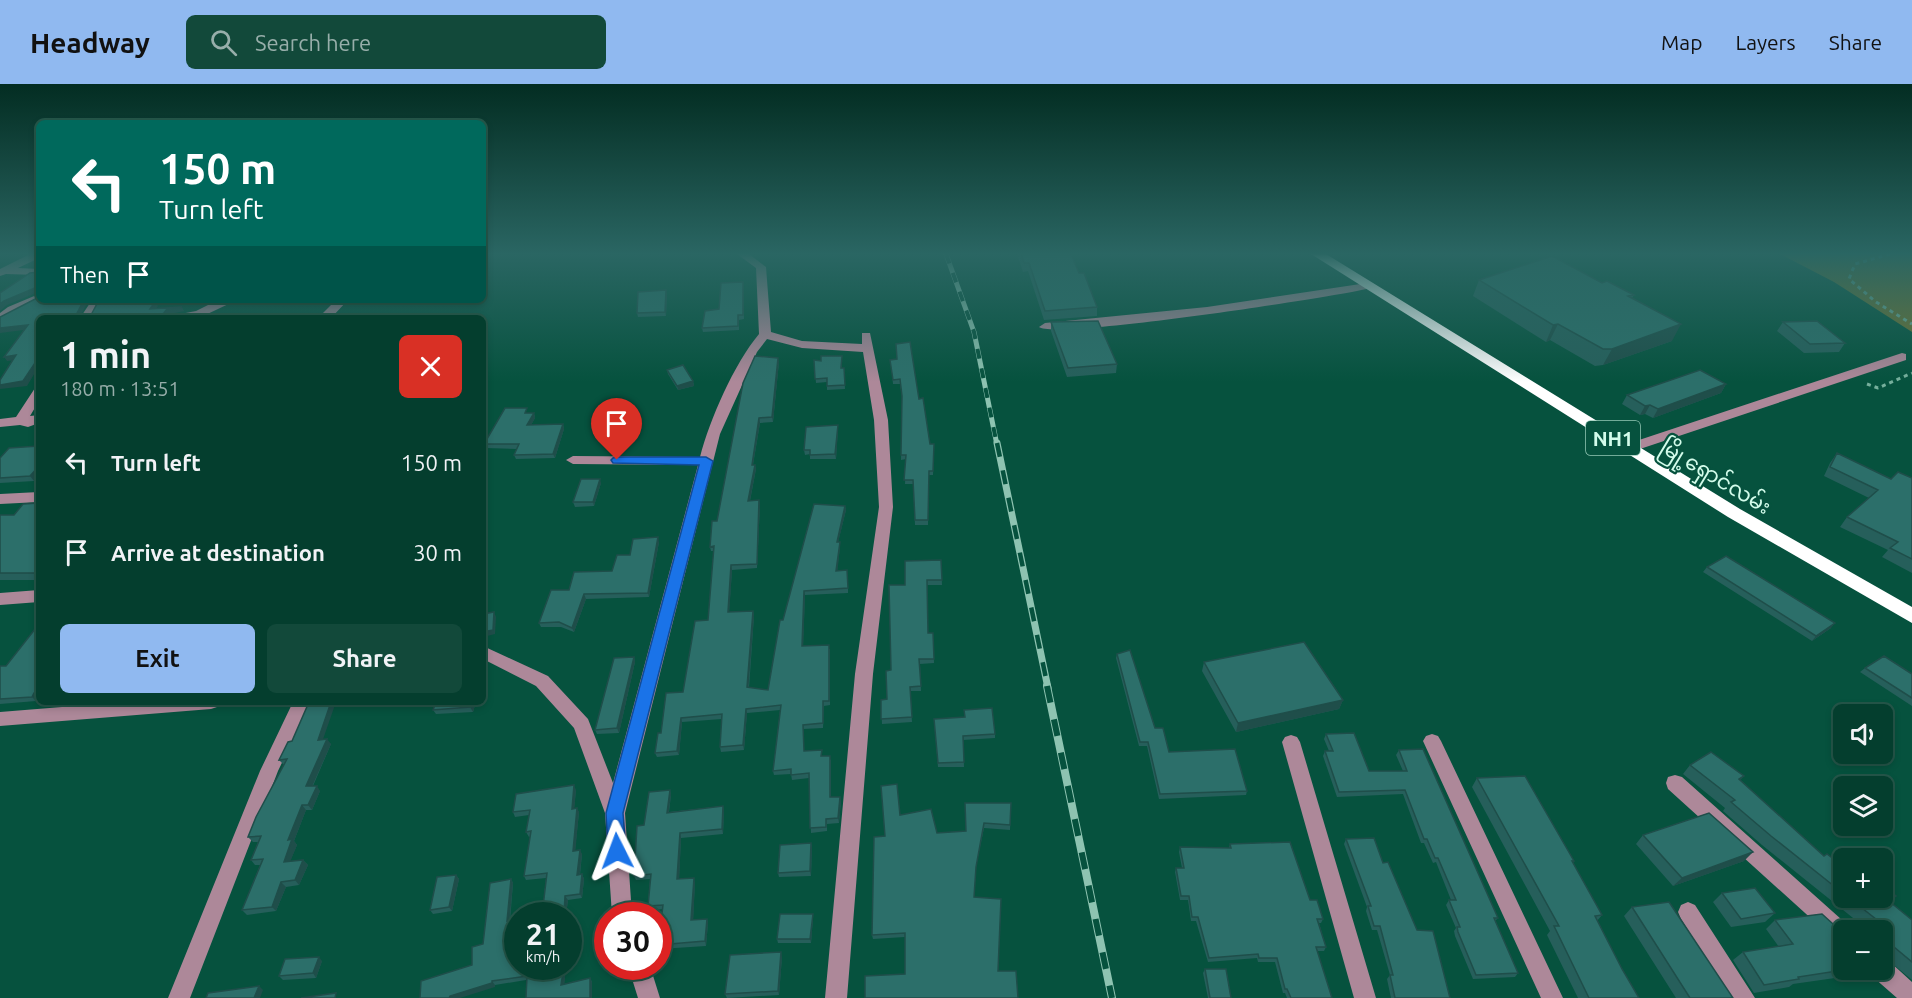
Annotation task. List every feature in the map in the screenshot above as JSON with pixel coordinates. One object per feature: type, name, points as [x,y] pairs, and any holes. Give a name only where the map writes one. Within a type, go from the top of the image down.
[{"type":"highway","name":"မြို့ရှောင်လမ်း","points":[[1384,297],[1734,513],[1912,616]]},
{"type":"street","points":[[615,813],[713,434],[751,351],[765,334],[763,297]]},
{"type":"street","points":[[1045,327],[1124,322],[1302,297]]},
{"type":"street","points":[[0,318],[12,309],[36,298]]},
{"type":"street","points":[[196,315],[207,311],[217,303]]},
{"type":"street","points":[[327,315],[340,303]]},
{"type":"street","points":[[765,334],[802,346],[866,342],[881,420],[886,507],[864,674],[836,998]]},
{"type":"street","points":[[1629,448],[1902,357]]},
{"type":"street","points":[[20,421],[36,397]]},
{"type":"street","points":[[0,423],[36,419]]},
{"type":"street","points":[[20,421],[36,426]]},
{"type":"street","points":[[573,460],[706,461]]},
{"type":"street","points":[[0,499],[36,497]]},
{"type":"street","points":[[0,599],[36,596]]},
{"type":"street","points":[[486,653],[542,681],[582,724],[615,813],[621,902]]},
{"type":"street","points":[[0,720],[176,705]]},
{"type":"street","points":[[179,998],[269,771],[301,705]]},
{"type":"street","points":[[1432,741],[1552,998]]},
{"type":"street","points":[[1291,742],[1365,998]]},
{"type":"street","points":[[1675,783],[1833,925]]},
{"type":"street","points":[[1688,912],[1744,998]]},
{"type":"street","points":[[643,980],[649,998]]},
{"type":"street","points":[[1893,980],[1912,997]]},
{"type":"path","points":[[1870,297],[1912,324]]},
{"type":"shaded area","points":[[1857,297],[1912,297],[1912,332]]},
{"type":"building","points":[[0,297],[14,297],[4,301],[0,304]]},
{"type":"building","points":[[638,297],[666,297],[665,312],[637,313]]},
{"type":"building","points":[[720,297],[743,297],[743,315],[738,315],[738,326],[702,328],[705,311],[719,309]]},
{"type":"building","points":[[1040,297],[1093,297],[1097,307],[1045,311]]},
{"type":"building","points":[[1506,297],[1629,297],[1681,324],[1612,349],[1603,349],[1558,324],[1553,325]]},
{"type":"building","points":[[36,299],[36,303],[82,303],[76,315],[36,315],[36,362],[23,381],[0,385],[0,380],[16,355],[4,357],[28,325],[0,328],[0,317]]},
{"type":"building","points":[[97,303],[154,303],[150,309],[182,307],[167,309],[164,315],[91,315]]},
{"type":"building","points":[[1098,321],[1117,364],[1068,368],[1051,322]]},
{"type":"building","points":[[1817,321],[1845,343],[1810,344],[1783,322]]},
{"type":"building","points":[[910,342],[919,399],[923,398],[930,444],[934,444],[933,471],[929,471],[928,520],[915,520],[913,480],[904,480],[906,455],[901,455],[902,396],[900,379],[893,380],[890,360],[897,359],[896,344]]},
{"type":"building","points":[[755,356],[778,358],[772,417],[759,418],[752,465],[755,465],[748,501],[759,500],[757,564],[731,565],[728,612],[753,611],[747,687],[768,690],[780,620],[783,620],[814,504],[845,506],[837,542],[840,542],[836,571],[847,570],[848,588],[804,591],[802,646],[829,645],[829,701],[823,701],[823,723],[803,725],[804,751],[822,750],[821,756],[830,756],[830,797],[840,797],[838,818],[826,819],[826,827],[810,828],[809,773],[791,775],[791,769],[773,771],[781,705],[746,709],[743,745],[720,747],[722,714],[681,718],[677,751],[655,753],[658,733],[661,733],[666,693],[683,692],[695,621],[708,620],[714,546],[710,547],[712,521],[717,521],[743,383]]},
{"type":"building","points":[[821,356],[842,356],[841,368],[844,368],[845,385],[827,386],[827,378],[815,379],[814,360],[821,361]]},
{"type":"building","points":[[683,365],[693,381],[677,386],[667,370]]},
{"type":"building","points":[[1700,370],[1726,384],[1658,409],[1650,405],[1645,406],[1627,395]]},
{"type":"building","points":[[505,408],[527,408],[525,413],[534,413],[527,425],[563,424],[553,454],[514,455],[519,444],[486,444]]},
{"type":"building","points":[[838,425],[835,454],[810,455],[810,450],[804,450],[806,427]]},
{"type":"building","points":[[36,446],[36,469],[30,476],[0,478],[0,458],[9,448]]},
{"type":"building","points":[[1837,453],[1891,479],[1898,472],[1912,478],[1912,559],[1890,548],[1898,542],[1847,517],[1878,490],[1830,467]]},
{"type":"building","points":[[581,479],[600,479],[593,502],[573,502]]},
{"type":"building","points":[[36,503],[36,573],[0,573],[0,515],[14,515],[23,504]]},
{"type":"building","points":[[658,537],[648,593],[584,594],[572,628],[559,622],[539,623],[551,590],[569,590],[574,572],[612,571],[617,555],[630,555],[633,539]]},
{"type":"building","points":[[1726,556],[1835,623],[1816,636],[1707,567]]},
{"type":"building","points":[[941,560],[942,580],[927,580],[928,633],[933,633],[934,659],[919,659],[921,686],[910,687],[912,717],[881,719],[881,700],[887,699],[886,671],[891,670],[889,585],[905,585],[905,561]]},
{"type":"building","points":[[494,612],[493,630],[486,631],[486,613]]},
{"type":"building","points":[[36,628],[36,693],[32,697],[0,699],[0,666],[6,666]]},
{"type":"building","points":[[1304,642],[1343,700],[1238,723],[1204,662]]},
{"type":"building","points":[[1130,650],[1155,728],[1163,728],[1169,752],[1235,749],[1247,791],[1160,794],[1148,742],[1140,742],[1117,654]]},
{"type":"building","points":[[1884,656],[1912,674],[1912,698],[1865,668]]},
{"type":"building","points":[[634,657],[617,728],[595,730],[614,658]]},
{"type":"building","points":[[308,705],[330,705],[318,740],[327,739],[306,786],[317,786],[308,805],[302,805],[288,840],[292,839],[284,862],[303,860],[295,880],[281,882],[272,907],[242,910],[263,859],[251,860],[261,836],[248,837],[287,759],[279,760],[288,742],[292,741]]},
{"type":"building","points":[[435,705],[471,705],[470,707],[433,710]]},
{"type":"building","points":[[992,708],[995,734],[963,736],[964,762],[938,763],[934,719],[965,717],[964,710]]},
{"type":"building","points":[[1354,733],[1369,771],[1407,771],[1399,750],[1423,749],[1498,918],[1494,918],[1518,973],[1476,975],[1458,932],[1457,927],[1460,927],[1449,900],[1456,900],[1438,858],[1435,858],[1427,839],[1424,839],[1405,790],[1339,792],[1325,751],[1333,751],[1326,734]]},
{"type":"building","points":[[1711,752],[1744,776],[1739,779],[1824,856],[1827,854],[1833,859],[1833,885],[1771,836],[1731,802],[1735,800],[1690,765]]},
{"type":"building","points":[[1525,776],[1602,915],[1595,916],[1639,998],[1589,998],[1554,926],[1559,926],[1477,778]]},
{"type":"building","points":[[897,784],[900,815],[931,809],[937,833],[966,831],[965,803],[1011,803],[1010,825],[984,823],[976,867],[974,897],[1001,899],[998,971],[1016,971],[1018,998],[865,998],[865,976],[905,974],[905,933],[872,935],[874,837],[885,836],[881,786]]},
{"type":"building","points":[[574,785],[572,809],[577,808],[573,851],[580,850],[577,875],[582,874],[580,894],[565,896],[565,902],[544,902],[547,873],[524,876],[531,831],[526,832],[530,810],[513,812],[516,794]]},
{"type":"building","points":[[670,790],[667,813],[723,806],[722,829],[680,833],[677,879],[694,878],[691,920],[707,919],[705,941],[672,944],[672,902],[648,902],[651,874],[634,876],[637,826],[644,825],[649,792]]},
{"type":"building","points":[[1709,813],[1753,852],[1682,878],[1643,835]]},
{"type":"building","points":[[1374,838],[1383,863],[1388,862],[1417,930],[1433,931],[1450,998],[1395,998],[1390,975],[1393,975],[1380,926],[1374,926],[1368,906],[1371,906],[1346,839]]},
{"type":"building","points":[[1290,842],[1310,900],[1317,900],[1323,919],[1317,919],[1326,947],[1316,947],[1332,998],[1291,998],[1285,989],[1277,958],[1259,958],[1258,954],[1209,958],[1198,917],[1192,917],[1189,896],[1181,896],[1176,868],[1184,868],[1180,847],[1231,848],[1230,844]]},
{"type":"building","points":[[811,843],[810,871],[778,873],[780,845]]},
{"type":"building","points":[[456,875],[449,907],[430,910],[437,877]]},
{"type":"building","points":[[511,879],[509,902],[504,902],[504,979],[492,981],[492,983],[449,998],[420,998],[421,981],[472,965],[472,947],[483,944],[490,883]]},
{"type":"building","points":[[1755,888],[1775,913],[1741,919],[1722,893]]},
{"type":"building","points":[[1669,902],[1733,998],[1690,998],[1632,907]]},
{"type":"building","points":[[1893,904],[1912,920],[1912,962],[1893,946],[1893,920],[1877,920],[1862,908],[1893,908]]},
{"type":"building","points":[[780,914],[813,914],[810,939],[777,939]]},
{"type":"building","points":[[1822,914],[1833,924],[1833,972],[1764,985],[1743,952],[1793,944],[1775,920]]},
{"type":"building","points":[[781,952],[778,991],[725,994],[730,955]]},
{"type":"building","points":[[319,957],[313,973],[279,976],[285,959]]},
{"type":"building","points":[[1205,969],[1226,969],[1231,998],[1210,998]]},
{"type":"building","points":[[590,978],[590,998],[526,998],[527,980],[562,980],[561,985]]},
{"type":"building","points":[[259,986],[254,998],[206,998],[208,993]]},
{"type":"building","points":[[336,993],[335,998],[301,998]]},
{"type":"railway","points":[[961,297],[974,332],[997,445]]},
{"type":"railway","points":[[997,443],[1048,688]]},
{"type":"railway","points":[[1047,686],[1112,998]]},
{"type":"route","points":[[617,460],[706,461],[615,813],[617,851]]}]
